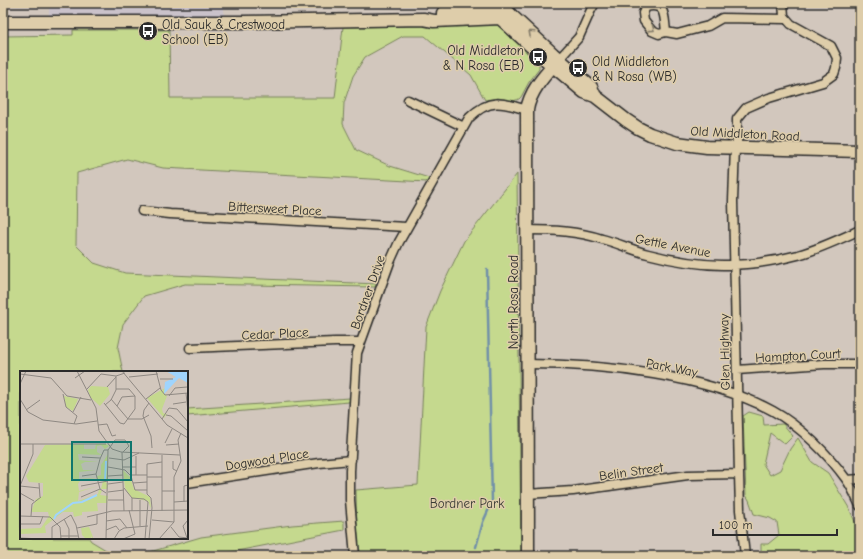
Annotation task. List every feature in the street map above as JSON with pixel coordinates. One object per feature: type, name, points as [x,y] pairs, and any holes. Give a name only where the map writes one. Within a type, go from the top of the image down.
[{"type":"street","points":[[556,63],[579,37],[595,3]]},
{"type":"street","points":[[666,32],[678,34],[708,26],[722,18],[785,19],[783,3]]},
{"type":"street","points":[[422,19],[434,14],[470,7],[497,8]]},
{"type":"street","points":[[3,22],[244,22],[422,19],[434,21],[497,8]]},
{"type":"street","name":"Old Middleton Road","points":[[497,8],[556,63],[584,92],[595,96],[638,128],[664,139],[691,146],[860,152]]},
{"type":"street","name":"Glen Highway","points":[[745,556],[740,510],[732,201],[737,119],[746,108],[769,98],[823,82],[834,74],[837,58],[831,46],[791,24],[785,19]]},
{"type":"street","name":"North Rosa Road","points":[[528,556],[527,110],[528,102],[534,91],[556,63]]},
{"type":"street","points":[[408,100],[464,127]]},
{"type":"street","name":"Bordner Drive","points":[[356,556],[350,500],[350,460],[357,353],[390,262],[406,228],[469,118],[484,106],[498,103],[527,110]]},
{"type":"street","name":"Bittersweet Place","points":[[142,211],[406,228]]},
{"type":"street","name":"Gettle Avenue","points":[[527,230],[572,232],[603,239],[650,255],[695,264],[734,266],[800,254],[860,230]]},
{"type":"street","name":"Cedar Place","points":[[190,348],[361,342]]},
{"type":"street","name":"Park Way","points":[[527,364],[576,366],[649,374],[677,379],[737,394],[774,411],[794,424],[829,458],[847,480],[860,506]]},
{"type":"street","name":"Hampton Court","points":[[737,370],[824,364],[860,364]]},
{"type":"street","name":"Dogwood Place","points":[[188,483],[319,463],[350,460]]},
{"type":"street","name":"Belin Street","points":[[527,494],[573,491],[688,475],[739,474]]},
{"type":"street","points":[[847,480],[860,480]]},
{"type":"shaded area","points":[[49,3],[224,3],[224,22],[49,22]]},
{"type":"green space","points":[[497,25],[502,27],[539,62],[539,69],[519,99],[513,101],[498,98],[485,100],[471,75],[425,36],[403,36],[365,57],[353,76],[344,103],[343,124],[356,150],[390,166],[429,178],[427,182],[163,168],[127,159],[77,173],[76,245],[94,263],[125,273],[377,284],[375,287],[185,284],[144,296],[123,324],[118,348],[123,371],[20,371],[20,539],[90,539],[116,556],[3,556],[3,36],[73,35],[73,30],[169,30],[170,98],[335,98],[343,27]]},
{"type":"green space","name":"Bordner Park","points":[[517,174],[521,556],[361,556],[357,537],[356,490],[418,485],[426,327],[440,291],[464,241]]},
{"type":"green space","points":[[350,398],[349,402],[188,416],[188,409]]},
{"type":"green space","points":[[749,412],[763,416],[764,425],[783,424],[793,436],[785,444],[770,433],[763,464],[770,475],[780,470],[790,449],[798,438],[812,462],[828,473],[849,508],[860,533],[860,556],[761,556],[761,544],[768,544],[779,535],[777,522],[770,518],[754,514],[746,495],[743,416]]},
{"type":"green space","points":[[344,521],[344,530],[211,556],[136,556],[201,537],[292,525]]},
{"type":"waterway","points":[[476,547],[483,522],[492,502],[487,269]]},
{"type":"place","name":"Old Sauk & Crestwood School (EB)","points":[[148,31]]},
{"type":"place","name":"Old Middleton & N Rosa (EB)","points":[[538,57]]},
{"type":"place","name":"Old Middleton & N Rosa (WB)","points":[[578,68]]}]
